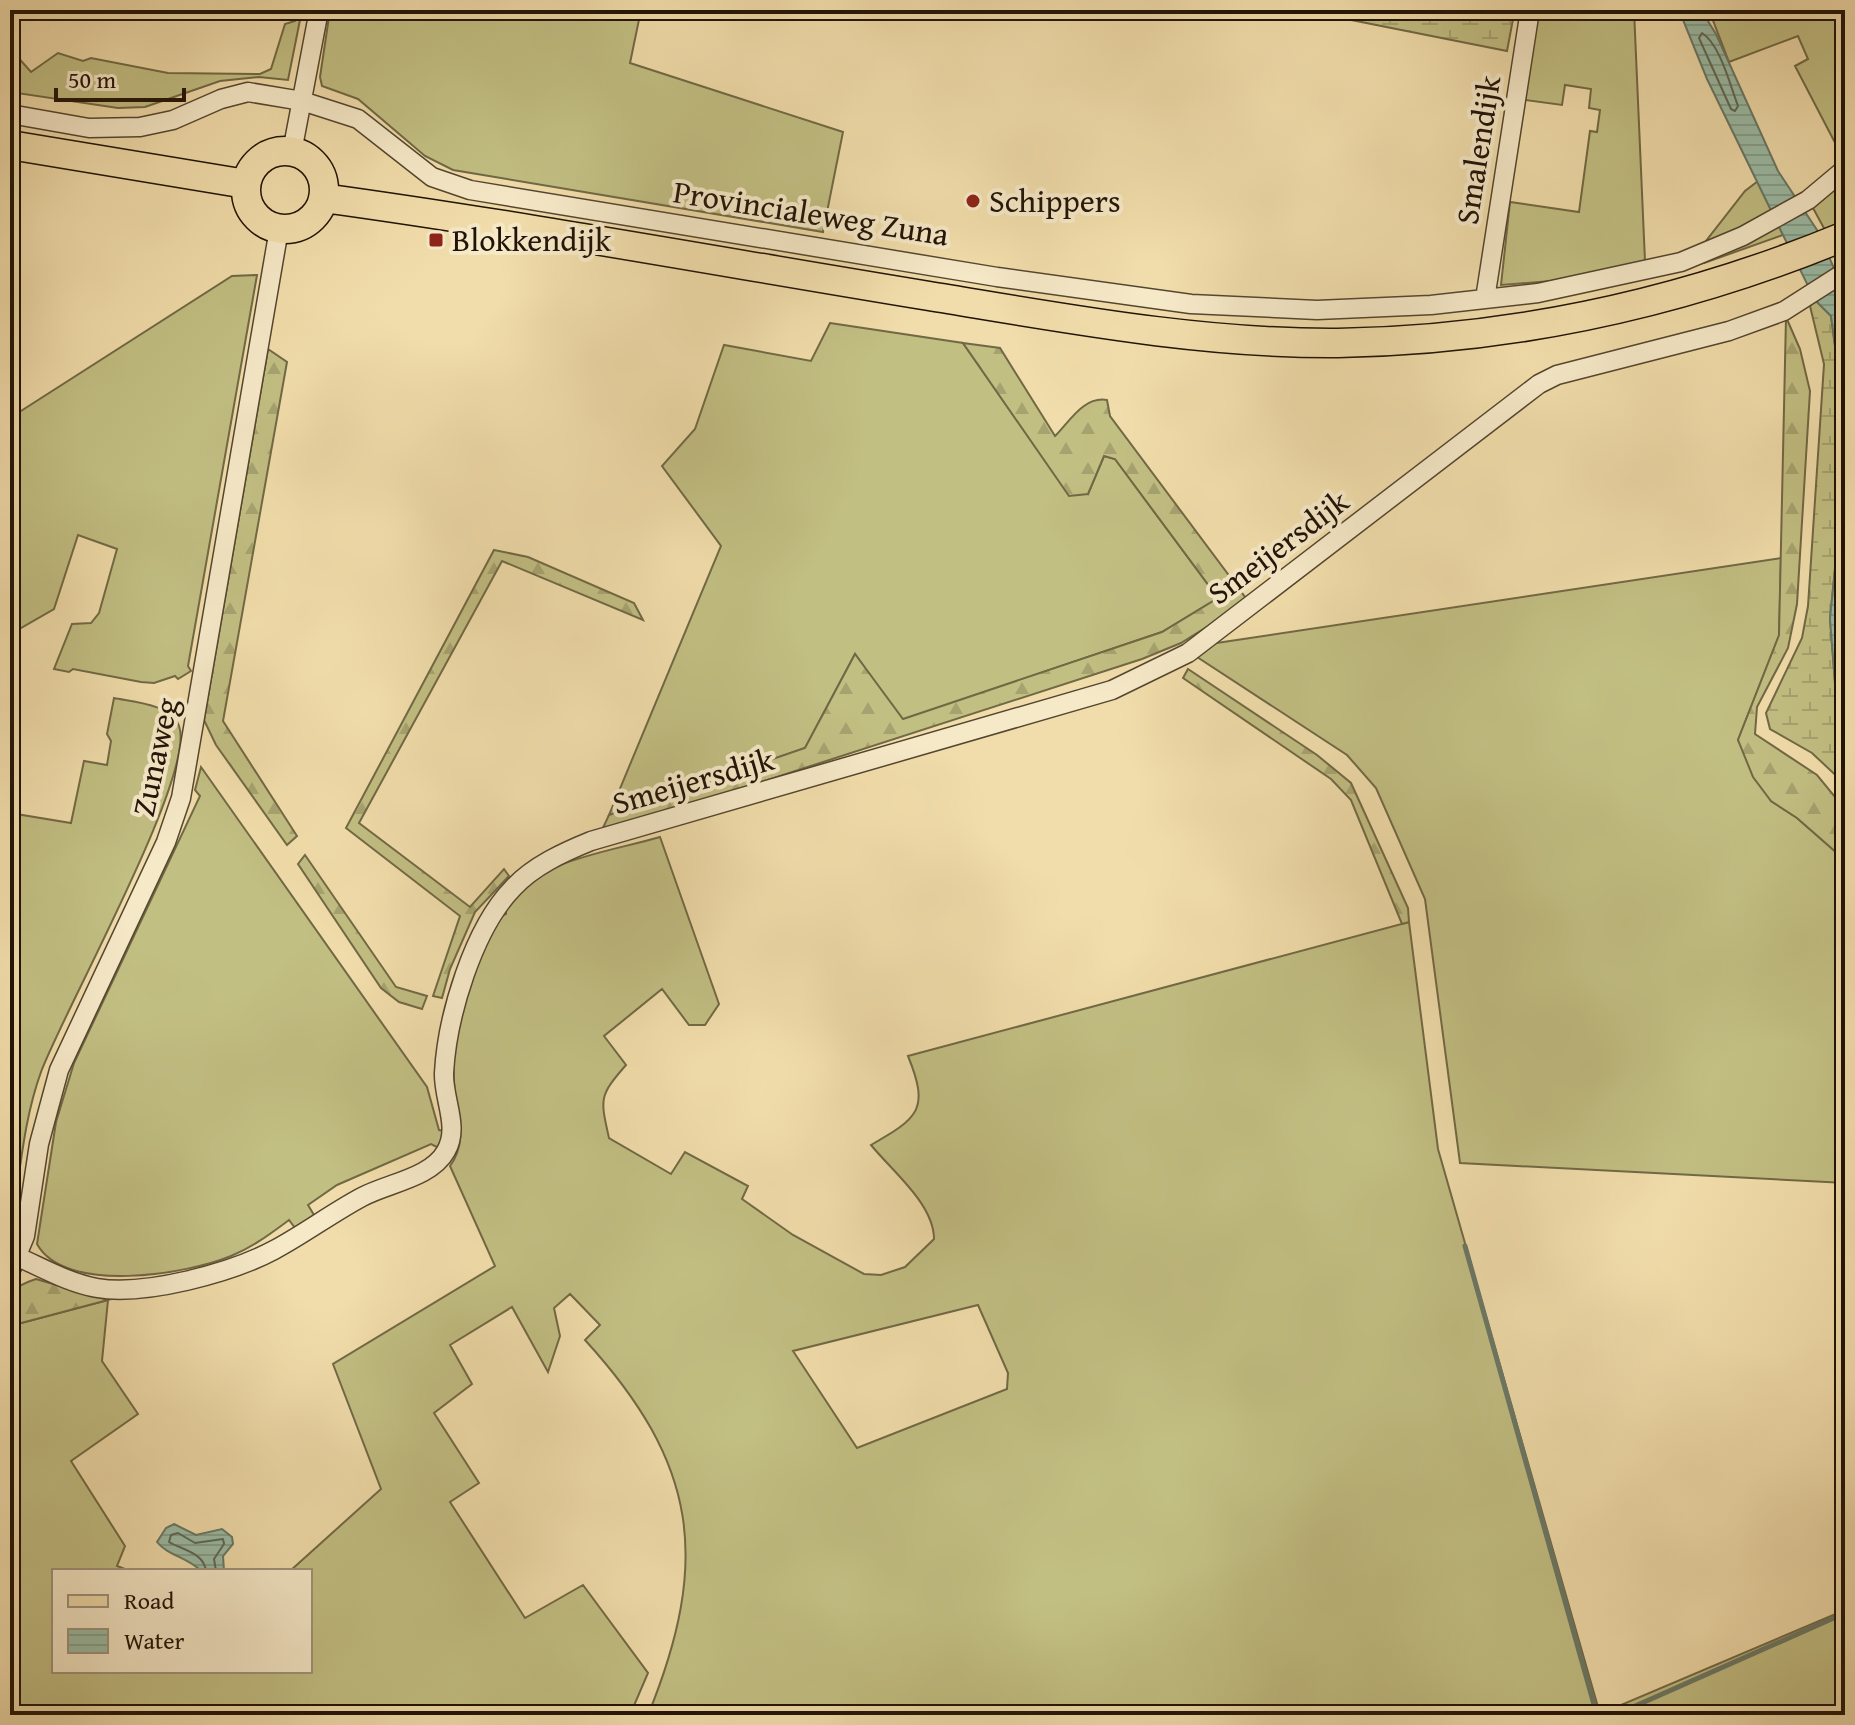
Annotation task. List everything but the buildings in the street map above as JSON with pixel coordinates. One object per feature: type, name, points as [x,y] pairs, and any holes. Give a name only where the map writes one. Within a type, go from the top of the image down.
[{"type":"main road","points":[[10,145],[246,184]]},
{"type":"main road","points":[[292,152],[315,165],[323,181],[323,198],[312,219],[295,228],[279,229],[255,215],[248,202],[246,184],[253,167],[265,156],[292,152]]},
{"type":"main road","name":"Provincialeweg Zuna","points":[[323,198],[1079,320],[1250,340],[1339,343],[1471,335],[1641,305],[1781,261],[1838,239]]},
{"type":"street","points":[[292,152],[319,10]]},
{"type":"street","name":"Smalendijk","points":[[1485,299],[1530,10]]},
{"type":"street","name":"Provincialeweg Zuna","points":[[10,114],[89,128],[140,127],[173,120],[221,99],[248,92],[302,101],[358,119],[432,177],[470,190],[914,265],[1191,304],[1317,310],[1485,299],[1611,280],[1681,262],[1743,236],[1808,200],[1845,169]]},
{"type":"street","name":"Zunaweg","points":[[14,1265],[25,1236],[43,1123],[59,1070],[169,835],[185,782],[279,229]]},
{"type":"street","name":"Smeijersdijk","points":[[14,1265],[99,1288],[172,1282],[266,1254],[368,1193],[425,1170],[442,1156],[451,1137],[445,1061],[471,959],[489,921],[524,878],[591,841],[1112,690],[1188,653],[1539,384],[1557,375],[1729,331],[1784,311],[1845,272]]},
{"type":"green space","points":[[298,10],[302,10],[288,80],[259,77],[220,81],[145,107],[118,108],[10,92],[10,38],[20,50],[15,54],[31,72],[58,53],[83,61],[91,58],[168,73],[260,74],[271,69],[285,24],[295,21]]},
{"type":"green space","points":[[330,10],[641,10],[630,63],[843,132],[823,232],[453,170],[425,156],[358,99],[322,86],[320,77]]},
{"type":"green space","points":[[1301,10],[1512,10],[1514,14],[1507,51]]},
{"type":"green space","points":[[1538,10],[1634,10],[1645,261],[1551,281],[1501,285],[1510,202],[1579,212],[1590,131],[1597,132],[1600,110],[1589,108],[1591,89],[1565,85],[1562,105],[1525,100]]},
{"type":"green space","points":[[1709,10],[1845,10],[1844,160],[1795,66],[1808,59],[1798,36],[1729,62]]},
{"type":"green space","points":[[1758,181],[1783,235],[1704,263],[1688,264],[1745,191]]},
{"type":"green space","points":[[1845,181],[1845,223],[1826,232],[1813,208]]},
{"type":"green space","points":[[257,275],[188,666],[191,671],[178,679],[175,676],[154,683],[73,669],[69,672],[54,669],[72,624],[91,623],[99,613],[117,549],[78,535],[54,609],[16,631],[10,642],[10,418],[232,276]]},
{"type":"green space","points":[[1815,300],[1831,316],[1843,405],[1840,518],[1830,619],[1838,721],[1845,731],[1845,784],[1812,753],[1770,729],[1766,713],[1802,638],[1808,606],[1824,364],[1810,306]]},
{"type":"green space","points":[[1786,317],[1800,349],[1810,391],[1797,604],[1788,648],[1757,707],[1755,734],[1817,775],[1845,809],[1845,860],[1797,818],[1771,801],[1753,777],[1738,740],[1779,635]]},
{"type":"green space","points":[[830,323],[963,343],[1038,450],[1088,494],[1104,456],[1115,459],[1218,598],[1162,632],[902,720],[855,654],[805,748],[609,815],[721,546],[662,466],[695,429],[724,345],[811,361]]},
{"type":"green space","points":[[963,343],[1000,348],[1055,436],[1084,406],[1107,400],[1110,416],[1248,601],[1181,643],[1142,659],[600,834],[609,815],[805,748],[855,654],[903,719],[1162,632],[1218,598],[1115,459],[1104,456],[1088,494],[1069,496]]},
{"type":"green space","points":[[268,349],[287,362],[223,721],[297,836],[287,845],[216,745],[204,720]]},
{"type":"green space","points":[[494,550],[528,557],[634,603],[643,620],[502,561],[359,823],[470,907],[504,869],[509,876],[475,912],[450,969],[442,998],[433,996],[460,916],[346,828]]},
{"type":"green space","points":[[1781,558],[1779,636],[1738,740],[1771,801],[1797,818],[1845,860],[1845,1183],[1460,1163],[1425,899],[1376,788],[1347,755],[1194,655],[1210,644]]},
{"type":"green space","points":[[1188,669],[1317,755],[1351,783],[1408,908],[1409,922],[1402,924],[1351,800],[1331,779],[1183,678]]},
{"type":"green space","points":[[114,698],[151,705],[168,713],[179,726],[179,752],[149,840],[41,1072],[27,1123],[14,1209],[10,1207],[10,813],[71,823],[84,761],[107,765],[111,741],[107,734]]},
{"type":"green space","points":[[201,767],[427,1087],[439,1130],[445,1131],[439,1148],[431,1144],[337,1185],[308,1205],[314,1215],[295,1228],[289,1220],[231,1256],[158,1274],[99,1275],[73,1270],[52,1260],[37,1244],[56,1122],[74,1063],[200,796],[195,790]]},
{"type":"green space","points":[[660,837],[719,1004],[705,1025],[689,1025],[662,989],[604,1036],[626,1065],[604,1098],[609,1138],[671,1174],[685,1152],[748,1186],[742,1199],[793,1235],[864,1274],[881,1275],[905,1267],[934,1239],[932,1226],[920,1201],[871,1145],[900,1127],[915,1111],[918,1089],[908,1056],[1409,922],[1438,1149],[1600,1714],[1845,1610],[1845,1715],[648,1715],[668,1659],[681,1608],[686,1561],[682,1516],[671,1472],[651,1429],[623,1385],[585,1340],[600,1325],[570,1294],[554,1308],[560,1336],[548,1372],[512,1307],[450,1345],[472,1384],[434,1413],[479,1483],[450,1502],[525,1618],[583,1585],[648,1673],[630,1715],[10,1715],[10,1326],[108,1300],[102,1361],[138,1414],[71,1461],[125,1546],[117,1566],[125,1569],[52,1569],[52,1673],[312,1673],[312,1569],[292,1569],[381,1489],[333,1364],[495,1266],[450,1166],[456,1156],[460,1135],[454,1061],[460,1019],[496,919],[506,914],[506,901],[538,875],[598,853]],"holes":[[[978,1305],[1008,1373],[1007,1389],[857,1448],[793,1351]]]},
{"type":"green space","points":[[305,855],[396,987],[427,996],[422,1009],[399,1002],[381,988],[298,864]]},
{"type":"green space","points":[[36,1279],[108,1300],[10,1326],[11,1295],[19,1286]]},
{"type":"water","points":[[1679,10],[1701,10],[1716,34],[1778,171],[1817,230],[1845,293],[1845,731],[1838,721],[1830,619],[1840,518],[1843,405],[1831,316],[1815,300],[1707,79]]},
{"type":"water","points":[[174,1524],[196,1535],[222,1529],[232,1537],[233,1544],[223,1556],[224,1569],[198,1569],[162,1547],[157,1542],[166,1528]]},
{"type":"waterway","points":[[1465,1246],[1597,1715]]},
{"type":"waterway","points":[[1615,1715],[1845,1613]]},
{"type":"place","name":"Schippers","points":[[973,201]]},
{"type":"place","name":"Blokkendijk","points":[[436,240]]}]
